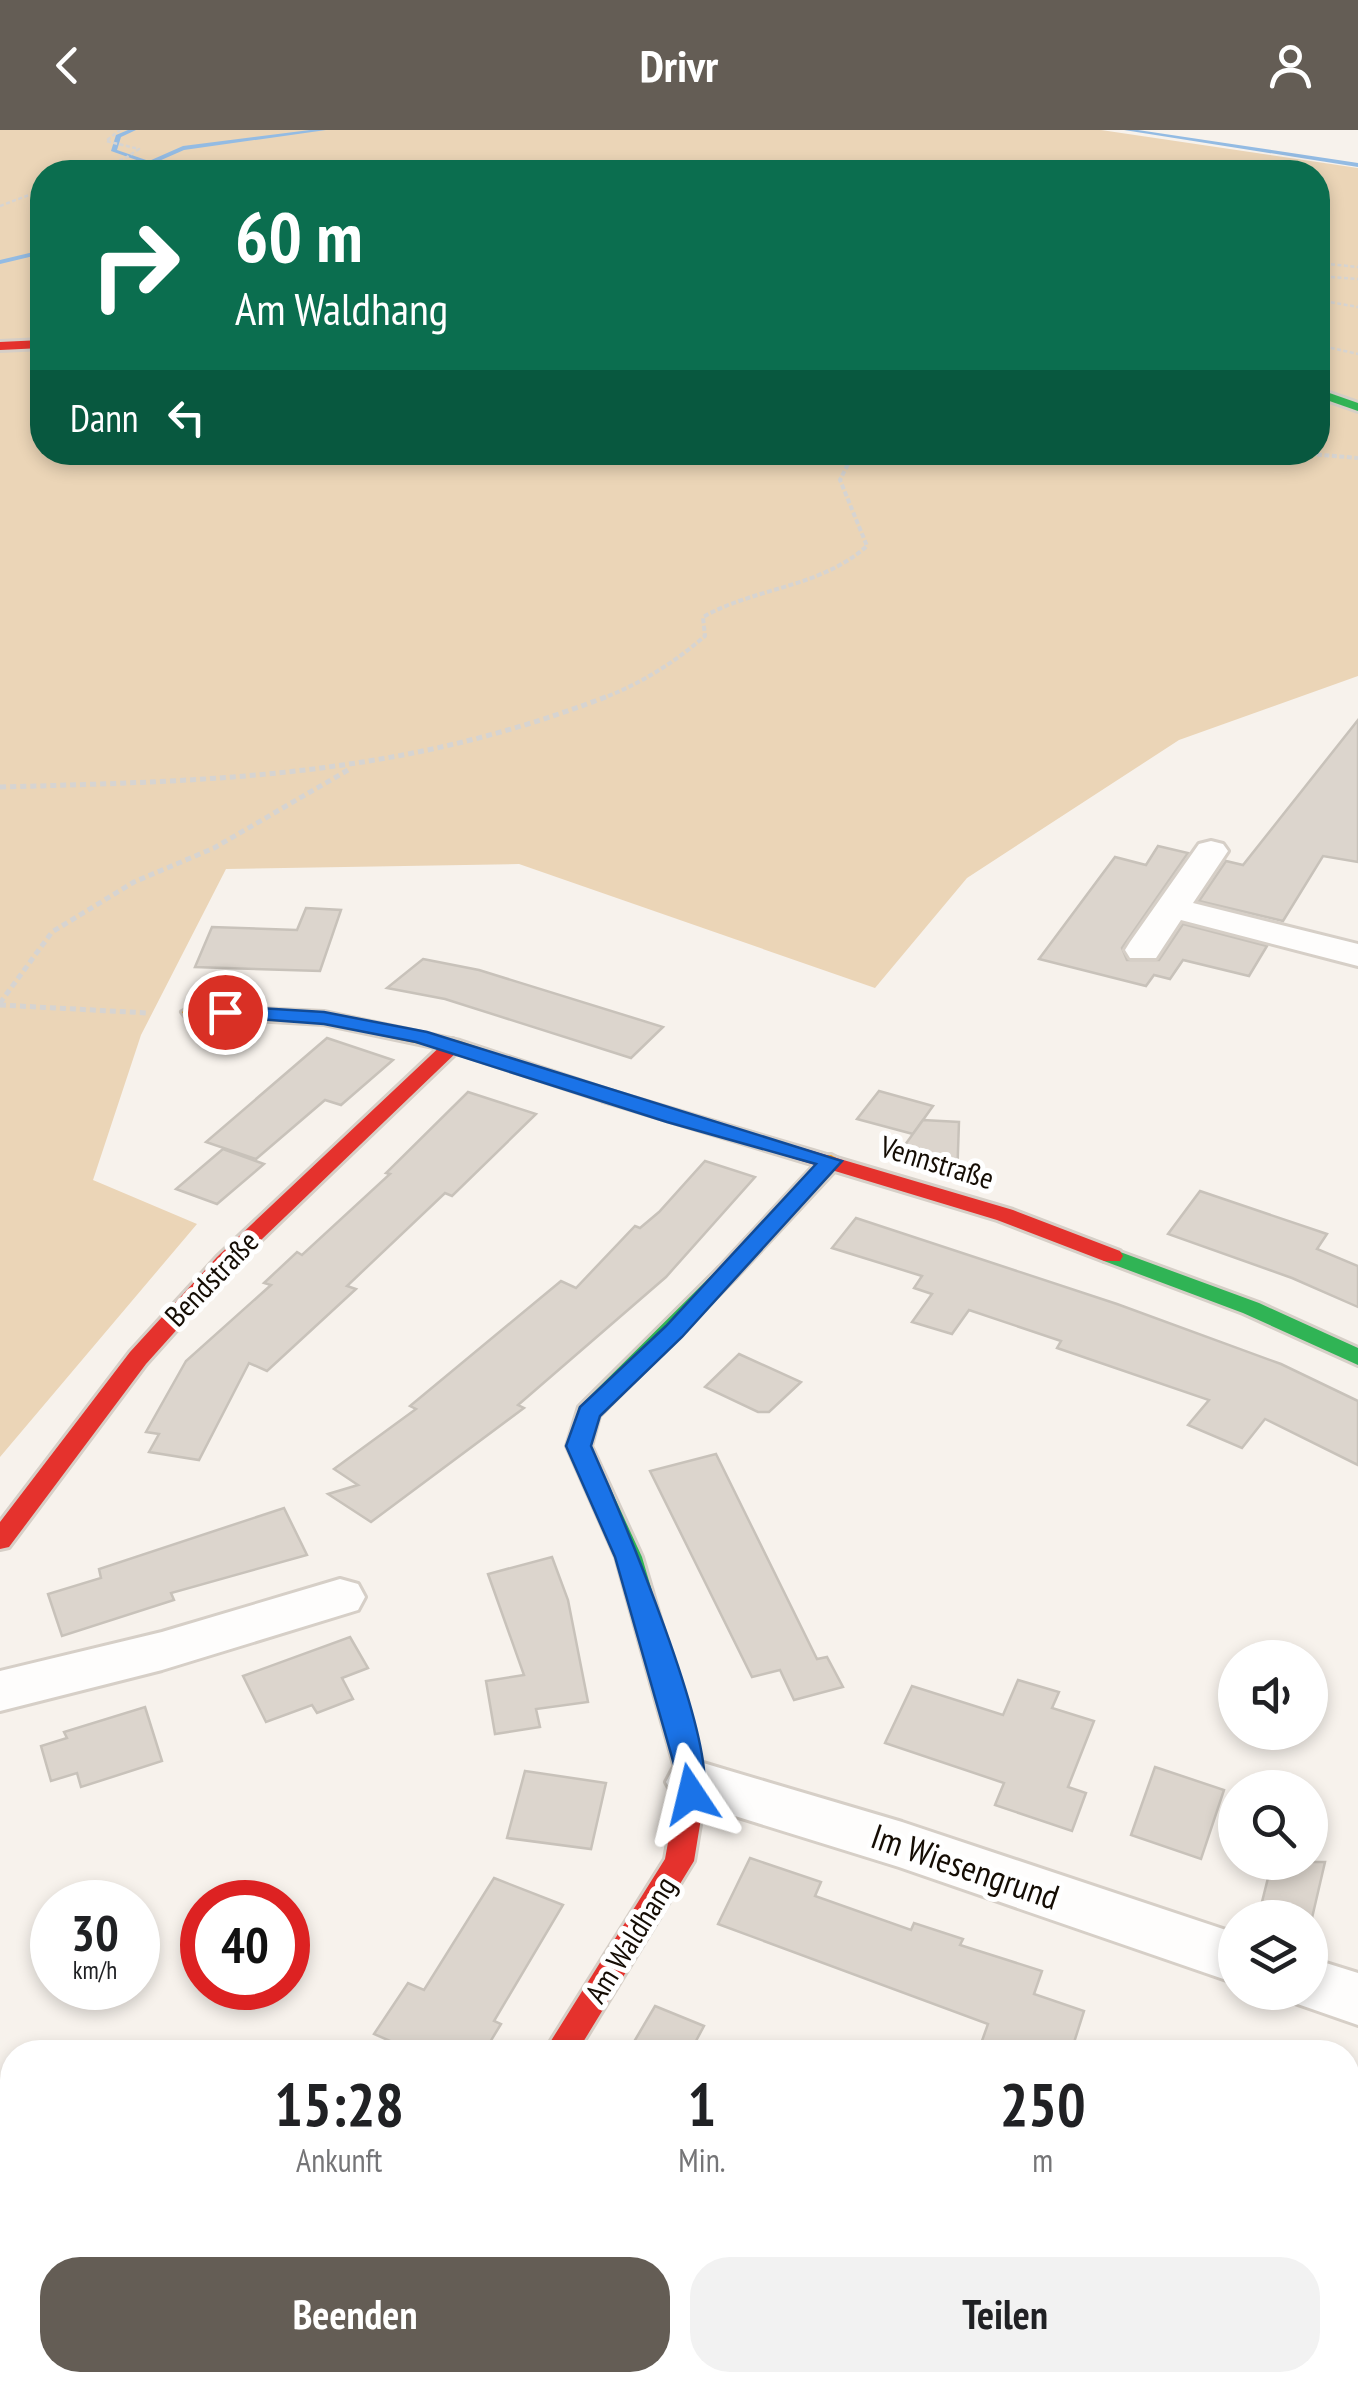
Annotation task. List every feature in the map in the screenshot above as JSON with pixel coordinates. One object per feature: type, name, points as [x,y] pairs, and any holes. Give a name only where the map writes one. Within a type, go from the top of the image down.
[{"type":"street","points":[[0,346],[30,345]]},
{"type":"street","points":[[1330,397],[1358,406]]},
{"type":"street","points":[[1142,950],[1212,851]]},
{"type":"street","points":[[1173,908],[1358,955]]},
{"type":"street","name":"Vennstraße","points":[[192,1012],[324,1018],[453,1044],[674,1118],[1005,1215],[1252,1308],[1358,1357]]},
{"type":"street","name":"Bendstraße","points":[[0,1540],[138,1358],[225,1262],[453,1044]]},
{"type":"street","name":"Am Waldhang","points":[[567,2040],[679,1861],[693,1782],[628,1557],[578,1446],[588,1412],[674,1332],[831,1161]]},
{"type":"street","points":[[0,1691],[162,1651],[340,1597]]},
{"type":"street","name":"Im Wiesengrund","points":[[693,1782],[902,1845],[1218,1952]]},
{"type":"street","points":[[1328,1989],[1358,1998]]},
{"type":"path","points":[[120,130],[106,141],[139,149],[121,160]]},
{"type":"path","points":[[0,206],[30,195]]},
{"type":"path","points":[[1330,264],[1358,267]]},
{"type":"path","points":[[1330,277],[1358,279]]},
{"type":"path","points":[[1330,302],[1358,307]]},
{"type":"path","points":[[1330,348],[1358,354]]},
{"type":"path","points":[[1330,456],[1358,458]]},
{"type":"path","points":[[0,787],[258,776],[353,767],[503,733],[605,699],[662,673],[681,658],[705,636],[703,618],[718,607],[803,581],[857,557],[867,546],[840,480],[848,465]]},
{"type":"path","points":[[0,1004],[52,932],[134,882],[214,848],[353,767]]},
{"type":"path","points":[[0,1004],[121,1014]]},
{"type":"shaded area","points":[[0,130],[1101,130],[1304,160],[30,160],[30,465],[1330,465],[1330,164],[1358,168],[1358,676],[1179,740],[967,878],[875,988],[519,864],[226,869],[141,1035],[93,1180],[197,1224],[0,1457]]},
{"type":"building","points":[[1358,720],[1358,862],[1323,856],[1283,921],[1199,901],[1226,861],[1243,865]]},
{"type":"building","points":[[1158,846],[1188,853],[1122,948],[1127,960],[1159,960],[1183,924],[1267,946],[1249,976],[1183,960],[1170,979],[1154,975],[1146,986],[1039,959],[1115,857],[1146,865]]},
{"type":"building","points":[[306,908],[341,910],[320,971],[195,967],[212,927],[297,930]]},
{"type":"building","points":[[423,959],[479,970],[663,1027],[631,1058],[445,999],[387,988]]},
{"type":"building","points":[[327,1038],[393,1060],[341,1105],[325,1100],[256,1159],[206,1142]]},
{"type":"building","points":[[879,1091],[933,1106],[913,1134],[857,1119]]},
{"type":"building","points":[[468,1092],[536,1114],[452,1196],[445,1193],[347,1286],[356,1289],[267,1371],[249,1363],[199,1460],[149,1452],[159,1434],[146,1432],[186,1361],[271,1285],[264,1283],[297,1252],[302,1255],[390,1174],[386,1173]]},
{"type":"building","points":[[923,1120],[959,1122],[957,1180],[894,1160]]},
{"type":"building","points":[[223,1149],[264,1164],[217,1204],[176,1189]]},
{"type":"building","points":[[705,1161],[755,1177],[666,1277],[518,1405],[524,1408],[371,1522],[328,1494],[358,1485],[334,1469],[416,1409],[410,1406],[561,1281],[576,1288],[635,1226],[640,1228],[659,1212]]},
{"type":"building","points":[[1200,1191],[1327,1234],[1317,1249],[1358,1266],[1358,1307],[1292,1278],[1168,1234]]},
{"type":"building","points":[[856,1218],[1117,1304],[1281,1364],[1358,1401],[1358,1465],[1265,1419],[1242,1448],[1188,1425],[1209,1400],[1057,1348],[1061,1341],[969,1310],[952,1334],[912,1322],[932,1294],[914,1288],[922,1276],[832,1248]]},
{"type":"building","points":[[739,1354],[801,1382],[769,1412],[758,1412],[705,1387]]},
{"type":"building","points":[[716,1454],[817,1659],[827,1657],[843,1687],[794,1700],[780,1670],[752,1677],[650,1471]]},
{"type":"building","points":[[284,1508],[307,1555],[171,1593],[174,1600],[62,1636],[48,1594],[101,1578],[99,1569]]},
{"type":"building","points":[[552,1557],[568,1600],[588,1702],[536,1709],[540,1727],[495,1734],[486,1681],[524,1675],[488,1574]]},
{"type":"building","points":[[350,1637],[368,1668],[342,1678],[353,1699],[317,1713],[312,1705],[266,1722],[243,1676]]},
{"type":"building","points":[[1018,1680],[1059,1692],[1052,1708],[1094,1721],[1068,1787],[1086,1793],[1072,1831],[995,1805],[1004,1783],[885,1743],[912,1686],[1003,1715]]},
{"type":"building","points":[[145,1707],[162,1761],[81,1787],[77,1773],[51,1781],[41,1746],[67,1738],[64,1732]]},
{"type":"building","points":[[1155,1767],[1218,1788],[1218,1808],[1201,1859],[1131,1835]]},
{"type":"building","points":[[525,1771],[606,1783],[591,1849],[507,1838]]},
{"type":"building","points":[[750,1858],[821,1882],[815,1896],[911,1930],[914,1923],[963,1939],[960,1945],[1042,1971],[1034,1994],[1084,2011],[1075,2040],[982,2040],[988,2024],[718,1924]]},
{"type":"building","points":[[494,1878],[563,1905],[494,2021],[501,2024],[491,2040],[388,2040],[374,2034],[408,1983],[424,1990]]},
{"type":"building","points":[[1268,1880],[1321,1880],[1316,1900],[1262,1900]]},
{"type":"building","points":[[655,2006],[704,2026],[696,2040],[635,2040]]},
{"type":"waterway","points":[[133,130],[118,136],[114,151],[141,160]]},
{"type":"waterway","points":[[156,160],[183,148],[323,130]]},
{"type":"waterway","points":[[1127,130],[1325,160]]},
{"type":"waterway","points":[[1330,161],[1358,165]]},
{"type":"waterway","points":[[0,262],[30,255]]},
{"type":"traffic: fast","points":[[1330,397],[1358,407]]},
{"type":"traffic: fast","points":[[1112,1256],[1251,1308],[1358,1357]]},
{"type":"traffic: fast","points":[[665,1683],[629,1557],[579,1446],[588,1413],[727,1273]]},
{"type":"traffic: slow","points":[[192,1012],[324,1018],[453,1045],[610,1097]]},
{"type":"traffic: slow","points":[[727,1273],[831,1161]]},
{"type":"traffic: jam","points":[[0,346],[30,345]]},
{"type":"traffic: jam","points":[[0,1540],[138,1358],[225,1262],[453,1045]]},
{"type":"traffic: jam","points":[[610,1097],[1005,1215],[1112,1256]]},
{"type":"traffic: jam","points":[[567,2040],[679,1861],[693,1782],[665,1683]]},
{"type":"route","points":[[225,1012],[324,1018],[453,1044],[674,1118],[831,1161],[674,1332],[588,1412],[578,1446],[628,1557],[663,1664],[693,1782],[691,1794]]}]
